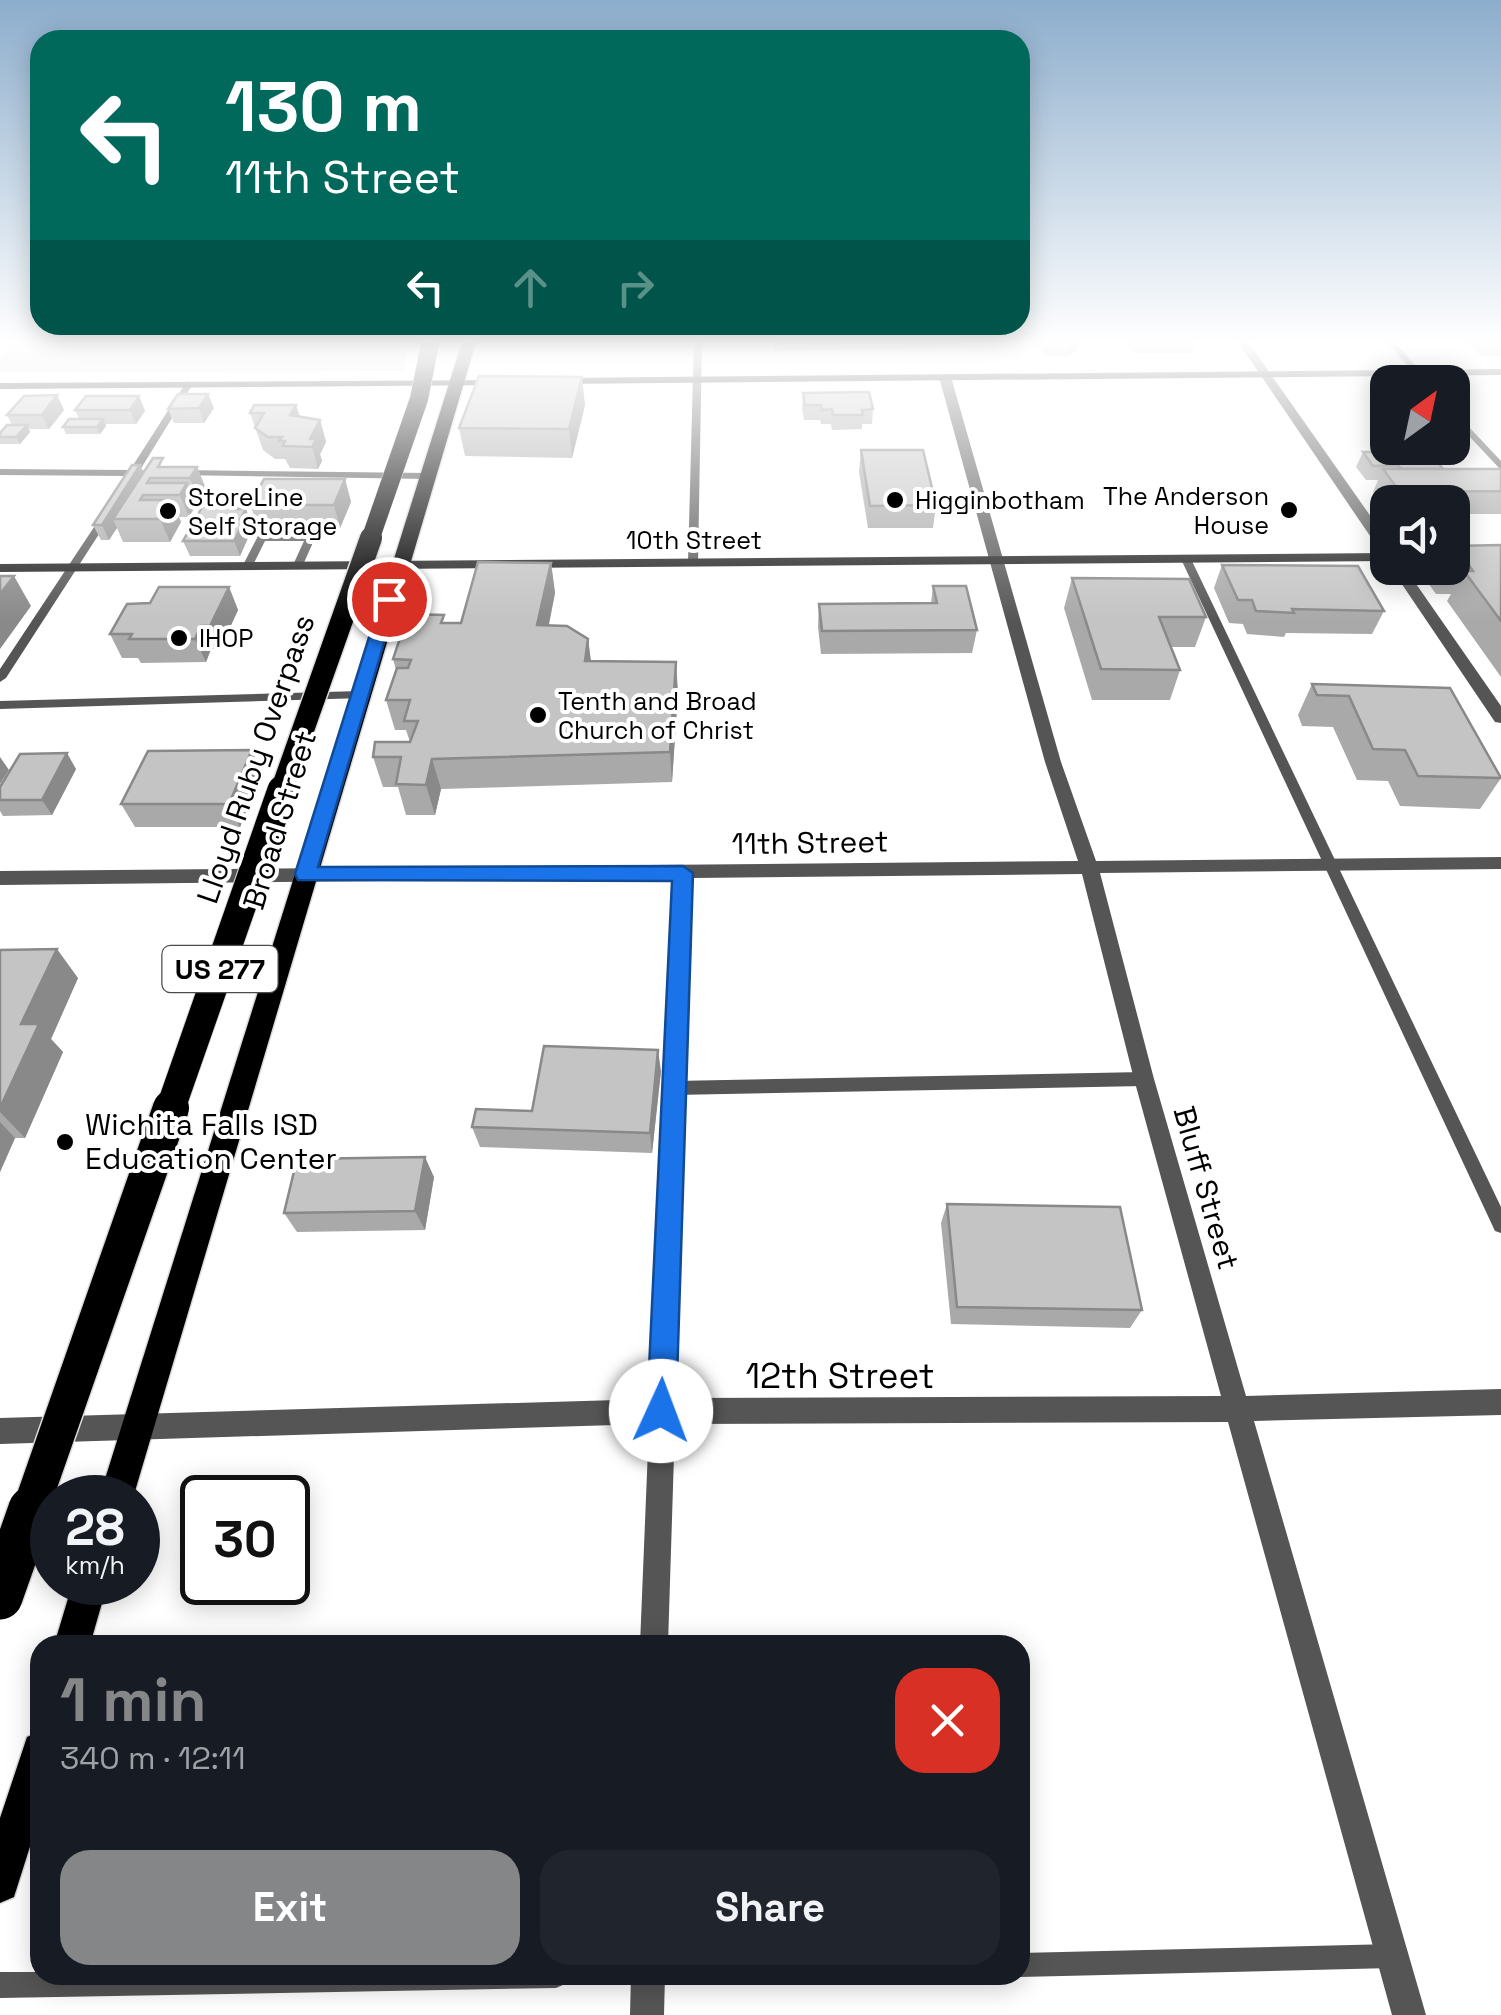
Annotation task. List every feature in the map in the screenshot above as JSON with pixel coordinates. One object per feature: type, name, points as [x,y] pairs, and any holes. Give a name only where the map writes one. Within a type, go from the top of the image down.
[{"type":"highway","name":"Lloyd Ruby Overpass","points":[[0,1597],[407,433]]},
{"type":"main road","name":"Broad Street","points":[[123,1475],[439,433]]},
{"type":"main road","points":[[75,1635],[83,1605]]},
{"type":"main road","points":[[0,1883],[30,1783]]},
{"type":"street","name":"Bluff Street","points":[[961,433],[1053,762],[1088,867],[1408,2015]]},
{"type":"street","points":[[1306,433],[1370,528]]},
{"type":"street","name":"10th Street","points":[[0,568],[1370,555]]},
{"type":"street","points":[[1410,585],[1501,718]]},
{"type":"street","name":"11th Street","points":[[0,878],[1501,863]]},
{"type":"street","points":[[654,1635],[683,873]]},
{"type":"street","name":"12th Street","points":[[0,1432],[661,1411],[1238,1409],[1501,1402]]},
{"type":"street","points":[[647,2015],[648,1985]]},
{"type":"lane","points":[[130,478],[159,433]]},
{"type":"lane","points":[[694,563],[696,433]]},
{"type":"lane","points":[[1470,433],[1501,468]]},
{"type":"lane","points":[[0,472],[328,480],[426,476]]},
{"type":"lane","points":[[0,678],[110,509]]},
{"type":"lane","points":[[248,566],[262,538],[310,538],[298,565]]},
{"type":"lane","points":[[1186,559],[1501,1225]]},
{"type":"lane","points":[[0,705],[360,695]]},
{"type":"lane","points":[[674,1088],[1144,1079]]},
{"type":"lane","points":[[1030,1965],[1392,1956]]},
{"type":"lane","points":[[0,1985],[30,1984]]},
{"type":"building","points":[[0,433],[20,433],[16,437],[0,437]]},
{"type":"building","points":[[262,433],[313,433],[310,439],[316,439],[312,447],[283,446],[285,441],[279,441],[282,437]]},
{"type":"building","points":[[861,450],[923,450],[936,505],[870,506]]},
{"type":"building","points":[[153,458],[163,458],[158,467],[197,467],[190,478],[150,478],[147,483],[187,483],[180,495],[143,495],[140,500],[171,500],[160,519],[113,519]]},
{"type":"building","points":[[132,465],[140,465],[102,525],[93,525]]},
{"type":"building","points":[[1398,465],[1440,465],[1443,469],[1401,469]]},
{"type":"building","points":[[1383,469],[1501,469],[1501,491],[1470,491],[1470,485],[1395,485]]},
{"type":"building","points":[[264,479],[345,479],[334,505],[250,505]]},
{"type":"building","points":[[236,501],[232,509],[246,509],[234,541],[183,541],[205,502]]},
{"type":"building","points":[[1501,545],[1501,621],[1470,579],[1470,546]]},
{"type":"building","name":"Tenth and Broad Church of Christ","points":[[478,562],[551,563],[537,625],[567,626],[588,639],[585,661],[676,662],[670,752],[432,759],[426,785],[396,784],[401,757],[373,757],[375,742],[410,742],[418,721],[404,721],[410,700],[386,700],[397,668],[408,668],[411,660],[393,659],[408,614],[444,615],[441,623],[461,623]]},
{"type":"building","points":[[1222,565],[1358,566],[1384,611],[1256,611],[1252,600],[1238,600]]},
{"type":"building","points":[[0,576],[14,576],[0,594]]},
{"type":"building","points":[[1072,578],[1189,579],[1206,617],[1159,617],[1180,670],[1101,669]]},
{"type":"building","points":[[933,586],[966,586],[977,630],[822,631],[819,604],[937,603]]},
{"type":"building","points":[[159,587],[229,587],[210,626],[201,626],[195,639],[129,639],[132,634],[110,634],[127,604],[150,603]]},
{"type":"building","points":[[1312,684],[1450,688],[1501,778],[1418,776],[1405,750],[1373,749],[1349,696],[1317,695]]},
{"type":"building","points":[[252,750],[229,804],[121,804],[148,751]]},
{"type":"building","points":[[67,753],[42,800],[0,800],[0,787],[20,754]]},
{"type":"building","points":[[57,949],[21,1024],[39,1024],[0,1108],[0,950]]},
{"type":"building","points":[[544,1046],[658,1050],[650,1133],[472,1127],[476,1109],[532,1111]]},
{"type":"building","points":[[425,1157],[415,1211],[284,1213],[297,1159]]},
{"type":"building","points":[[947,1204],[1120,1207],[1142,1310],[957,1307]]},
{"type":"place","name":"Higginbotham","points":[[895,500]]},
{"type":"place","name":"The Anderson House","points":[[1289,510]]},
{"type":"place","name":"StoreLine Self Storage","points":[[168,511]]},
{"type":"place","name":"IHOP","points":[[179,638]]},
{"type":"place","name":"Tenth and Broad Church of Christ","points":[[538,715]]},
{"type":"place","name":"Wichita Falls ISD Education Center","points":[[65,1142]]},
{"type":"route","points":[[389,599],[306,874],[683,873],[661,1411]]}]
